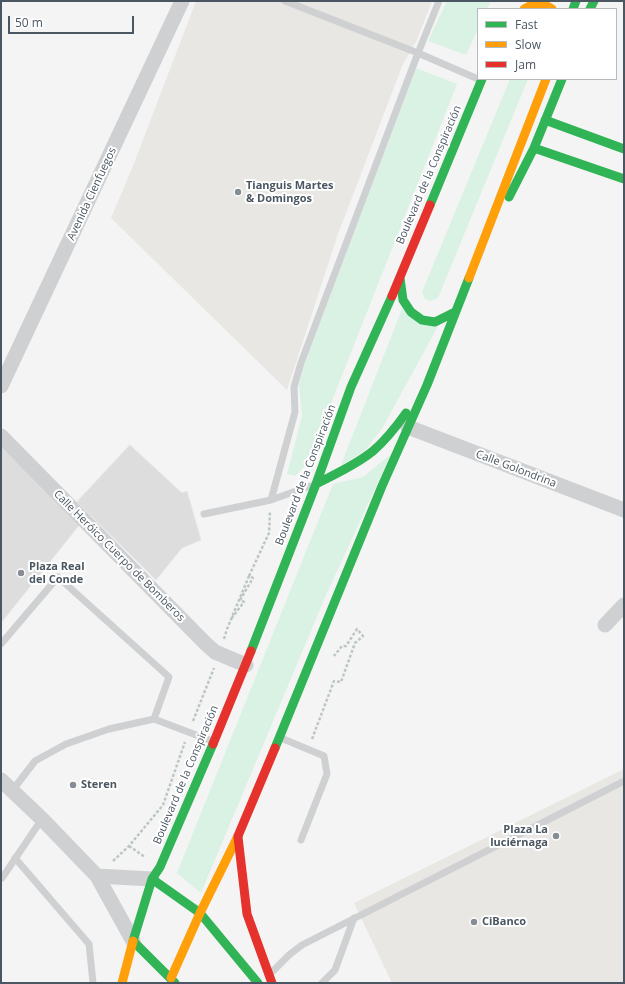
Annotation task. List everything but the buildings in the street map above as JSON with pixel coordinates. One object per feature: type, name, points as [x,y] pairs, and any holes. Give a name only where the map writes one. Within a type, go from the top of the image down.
[{"type":"main road","points":[[526,8],[533,4],[544,4],[550,8]]},
{"type":"main road","name":"Boulevard de la Conspiración","points":[[122,983],[133,940],[152,879],[160,867],[246,665],[316,484],[351,387],[400,278],[480,80]]},
{"type":"main road","points":[[133,940],[172,981],[200,913],[238,836],[382,486],[427,385],[546,80]]},
{"type":"main road","points":[[472,269],[534,148],[562,80]]},
{"type":"main road","points":[[545,120],[624,149]]},
{"type":"main road","points":[[534,148],[624,179]]},
{"type":"main road","points":[[400,278],[403,300],[411,312],[422,320],[435,322],[455,312]]},
{"type":"main road","points":[[316,484],[373,450],[396,428],[427,385]]},
{"type":"main road","points":[[238,836],[247,914],[271,979]]},
{"type":"main road","points":[[152,879],[200,913],[258,983]]},
{"type":"street","name":"Avenida Cienfuegos","points":[[1,386],[182,1]]},
{"type":"street","name":"Calle Golondrina","points":[[408,427],[624,510]]},
{"type":"street","name":"Calle Heróico Cuerpo de Bomberos","points":[[1,436],[205,643],[215,652],[246,665]]},
{"type":"street","points":[[605,625],[624,605]]},
{"type":"street","points":[[1,780],[42,819],[96,876],[133,940]]},
{"type":"street","points":[[96,876],[152,879]]},
{"type":"lane","points":[[285,1],[477,78]]},
{"type":"lane","points":[[271,500],[295,412],[294,387],[301,363],[439,1]]},
{"type":"lane","points":[[204,514],[271,500],[316,484]]},
{"type":"lane","points":[[1,644],[58,577],[169,677],[154,719]]},
{"type":"lane","points":[[12,791],[35,762],[66,744],[109,729],[154,719],[214,742]]},
{"type":"lane","points":[[279,737],[324,756],[328,774],[301,840]]},
{"type":"lane","points":[[271,979],[289,955],[302,945],[624,781]]},
{"type":"lane","points":[[2,878],[42,819]]},
{"type":"lane","points":[[15,858],[89,944],[92,983]]},
{"type":"lane","points":[[322,983],[335,970],[354,918]]},
{"type":"path","points":[[96,876],[129,846],[163,805],[188,731],[220,654],[227,628],[269,533],[271,500]]},
{"type":"path","points":[[232,619],[244,602],[240,600],[253,578],[249,576]]},
{"type":"path","points":[[308,750],[334,681],[341,682],[356,643],[363,636],[357,629],[346,646],[342,646],[333,658]]},
{"type":"shaded area","name":"Tianguis Martes & Domingos","points":[[196,1],[432,1],[417,40],[403,64],[338,234],[287,390],[111,218],[133,166]]},
{"type":"shaded area","name":"Plaza La luciérnaga","points":[[624,769],[624,983],[392,983],[354,903]]},
{"type":"green space","points":[[447,1],[491,1],[488,8],[477,8],[477,31],[466,55],[428,41]]},
{"type":"green space","points":[[416,68],[457,84],[307,464],[295,476],[287,474],[302,416],[299,385],[305,363]]},
{"type":"green space","points":[[510,80],[528,80],[438,298],[430,301],[425,299],[422,292]]},
{"type":"green space","points":[[402,309],[438,326],[383,427],[364,452],[341,465]]},
{"type":"green space","points":[[391,454],[326,595],[201,893],[177,873],[333,484],[363,477]]},
{"type":"traffic: fast","points":[[573,8],[576,1]]},
{"type":"traffic: fast","points":[[590,8],[594,1]]},
{"type":"traffic: fast","points":[[430,205],[482,80]]},
{"type":"traffic: fast","points":[[509,197],[534,148],[562,80]]},
{"type":"traffic: fast","points":[[545,120],[624,149]]},
{"type":"traffic: fast","points":[[534,148],[624,179]]},
{"type":"traffic: fast","points":[[400,278],[403,300],[411,312],[422,320],[435,322],[455,312]]},
{"type":"traffic: fast","points":[[275,748],[382,486],[427,385],[469,278]]},
{"type":"traffic: fast","points":[[251,651],[316,484],[351,387],[392,296]]},
{"type":"traffic: fast","points":[[316,484],[353,465],[373,451],[391,433],[406,413]]},
{"type":"traffic: fast","points":[[175,983],[133,941],[152,879],[160,867],[213,744]]},
{"type":"traffic: fast","points":[[152,879],[200,913],[258,983]]},
{"type":"traffic: slow","points":[[526,8],[531,5],[538,4],[545,5],[550,8]]},
{"type":"traffic: slow","points":[[469,278],[546,80]]},
{"type":"traffic: slow","points":[[171,978],[200,913],[238,836]]},
{"type":"traffic: slow","points":[[122,983],[133,941]]},
{"type":"traffic: jam","points":[[392,296],[430,205]]},
{"type":"traffic: jam","points":[[213,744],[251,651]]},
{"type":"traffic: jam","points":[[238,836],[275,748]]},
{"type":"traffic: jam","points":[[238,837],[247,914],[272,983]]},
{"type":"place","name":"Tianguis Martes & Domingos","points":[[238,192]]},
{"type":"place","name":"Plaza Real del Conde","points":[[21,573]]},
{"type":"place","name":"Steren","points":[[73,785]]},
{"type":"place","name":"Plaza La luciérnaga","points":[[556,836]]},
{"type":"place","name":"CiBanco","points":[[474,922]]}]
